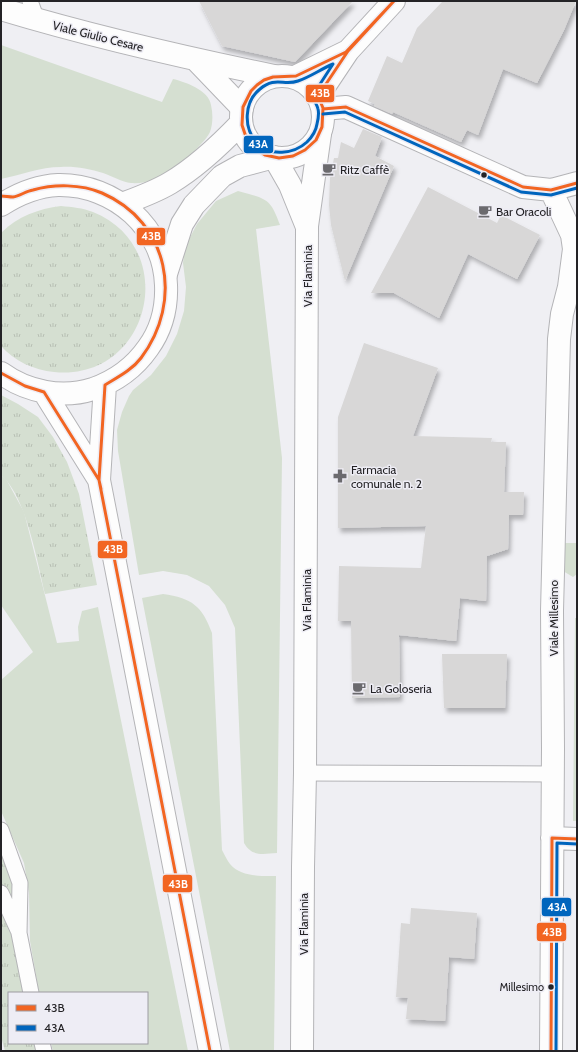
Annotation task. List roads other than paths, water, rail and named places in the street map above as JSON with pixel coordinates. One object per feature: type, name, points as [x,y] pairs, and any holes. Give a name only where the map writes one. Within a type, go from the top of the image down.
[{"type":"street","points":[[321,102],[348,51],[394,1]]},
{"type":"street","name":"Viale Giulio Cesare","points":[[1,9],[33,10],[196,60],[284,77]]},
{"type":"street","points":[[320,134],[313,145],[302,154],[288,158],[274,157],[263,153],[252,146],[245,135],[242,116],[246,97],[253,87],[262,80],[284,77],[348,51]]},
{"type":"street","points":[[196,60],[242,116]]},
{"type":"street","points":[[284,77],[304,81],[312,88],[321,102],[324,121],[320,134],[307,227]]},
{"type":"street","points":[[321,102],[346,107],[522,187],[551,190],[577,183]]},
{"type":"street","points":[[122,204],[171,183],[207,157],[242,116]]},
{"type":"street","points":[[166,274],[182,224],[194,205],[222,176],[240,166],[274,157]]},
{"type":"street","name":"Via Flaminia","points":[[274,157],[290,185],[307,227],[306,773],[303,867],[302,1051]]},
{"type":"street","points":[[1,373],[24,386],[44,392],[65,393],[85,391],[105,385],[124,374],[141,358],[154,340],[163,319],[167,297],[166,274],[160,252],[151,233],[138,217],[122,204],[102,193],[80,187],[57,185],[35,189],[5,200]]},
{"type":"street","name":"Viale Millesimo","points":[[551,190],[572,235],[574,249],[559,338],[552,611],[553,774],[551,1051]]},
{"type":"street","points":[[105,385],[99,480],[210,1051]]},
{"type":"street","points":[[44,392],[99,480]]},
{"type":"street","points":[[552,838],[577,838]]},
{"type":"lane","points":[[306,773],[553,774]]},
{"type":"lane","points":[[1,830],[20,883],[19,933],[31,992]]},
{"type":"lane","points":[[1,893],[19,933]]},
{"type":"place","name":"Ritz Caffè","points":[[329,169]]},
{"type":"place","name":"Bar Oracoli","points":[[485,211]]},
{"type":"place","name":"Farmacia comunale n. 2","points":[[340,476]]},
{"type":"place","name":"La Goloseria","points":[[359,688]]},
{"type":"place","name":"Millesimo","points":[[551,987]]}]
